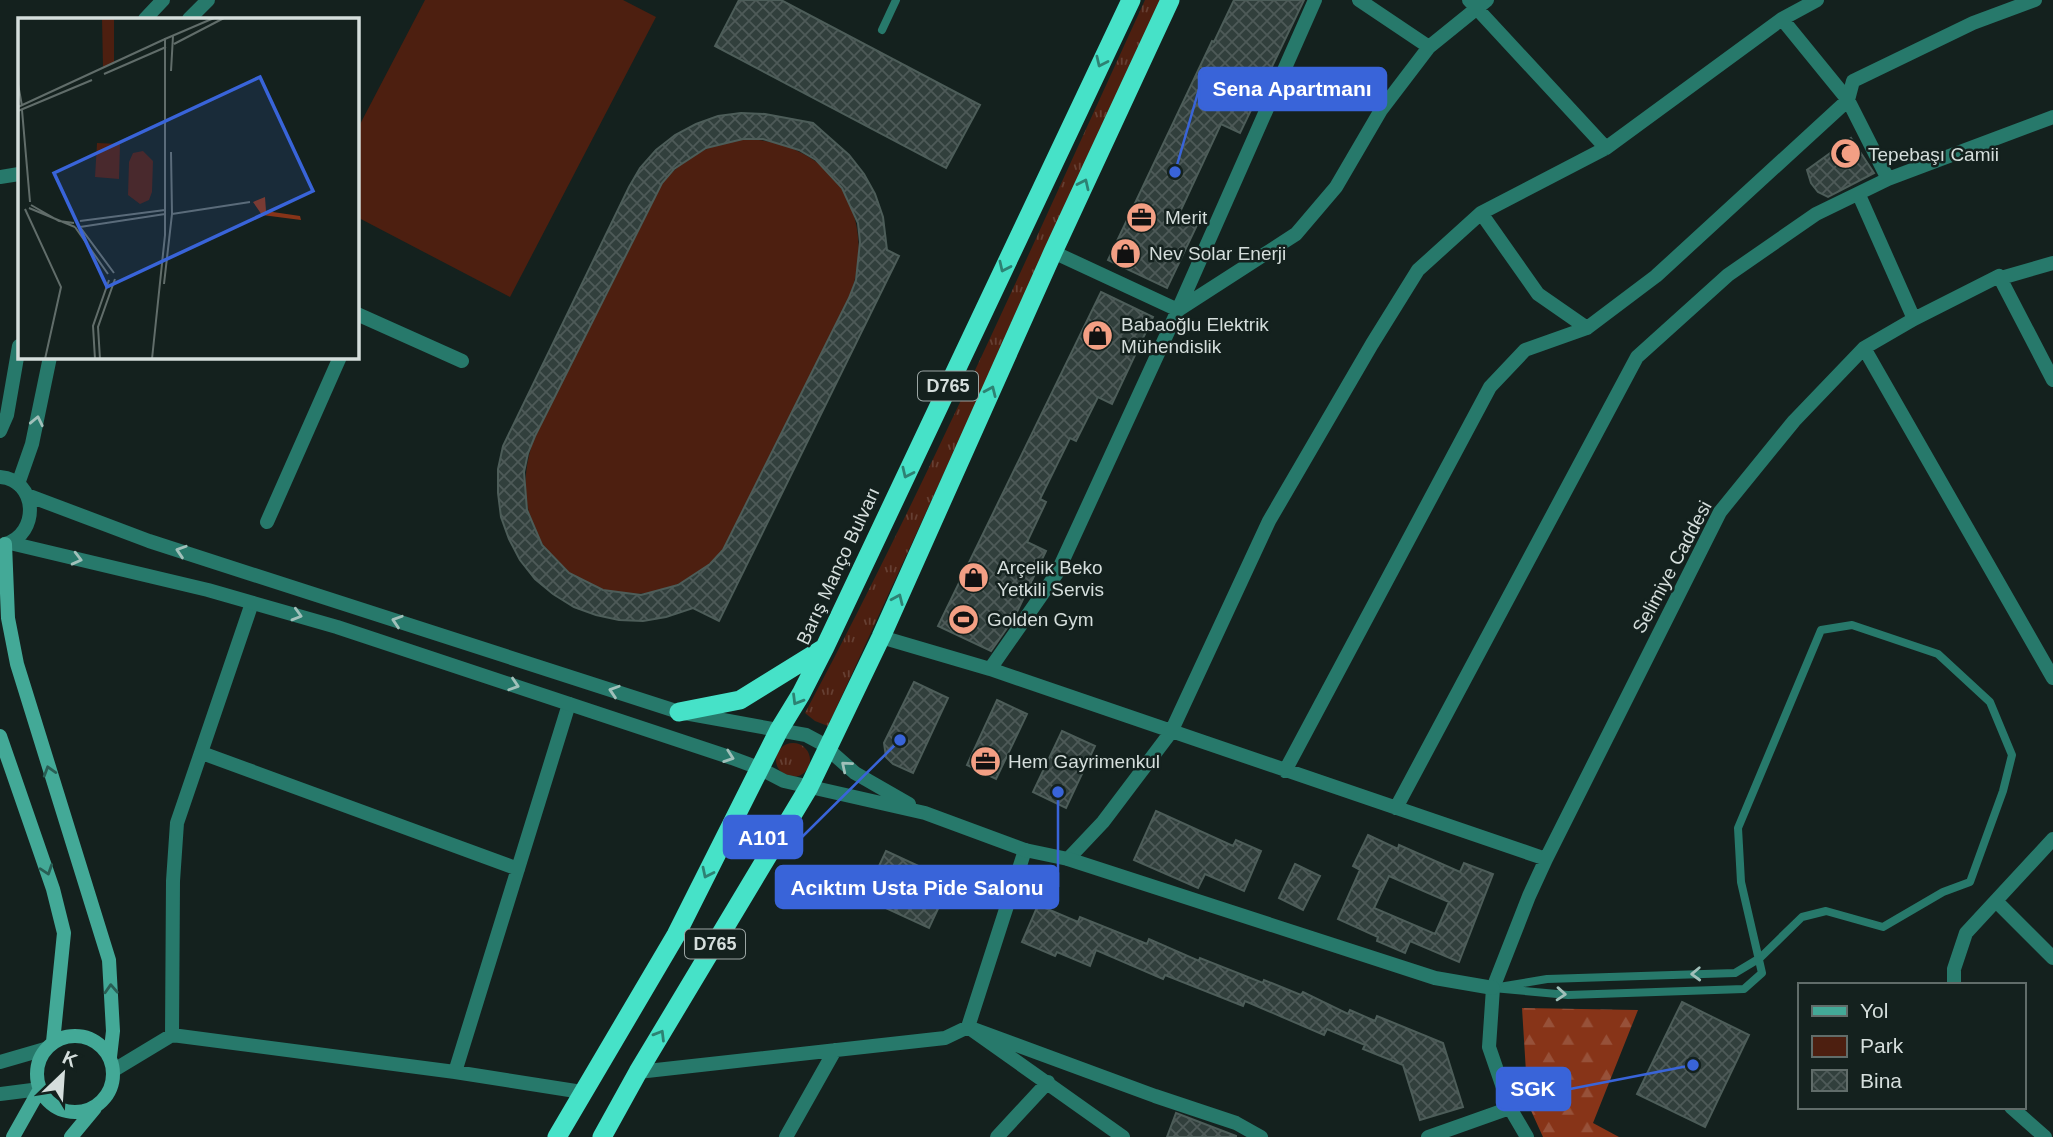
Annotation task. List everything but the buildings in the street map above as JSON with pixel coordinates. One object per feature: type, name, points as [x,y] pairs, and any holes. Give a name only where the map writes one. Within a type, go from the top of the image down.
[{"type":"highway","name":"Barış Manço Bulvarı","points":[[557,1137],[676,935],[759,768],[825,648],[1130,0]]},
{"type":"highway","name":"D765","points":[[602,1137],[638,1072],[809,787],[881,637],[1052,252],[1170,0]]},
{"type":"highway","points":[[679,712],[740,700],[825,648]]},
{"type":"main road","points":[[5,544],[8,618],[18,664],[109,960],[113,1084],[107,1096],[71,1137]]},
{"type":"main road","points":[[0,736],[53,889],[64,933],[49,1045],[38,1061],[40,1089],[47,1100],[58,1108],[71,1112],[85,1111],[97,1105]]},
{"type":"main road","points":[[49,1045],[69,1035],[85,1036],[100,1044],[112,1063]]},
{"type":"main road","points":[[13,1137],[40,1089]]},
{"type":"street","points":[[146,18],[163,0]]},
{"type":"street","points":[[190,18],[208,0]]},
{"type":"street","points":[[990,669],[1057,573],[1178,310],[1315,0]]},
{"type":"street","points":[[1359,0],[1429,47]]},
{"type":"street","points":[[1068,859],[1103,822],[1171,732],[1269,521],[1418,270],[1481,213],[1606,148],[1783,19],[1817,0]]},
{"type":"street","points":[[1284,771],[1490,387],[1525,350],[1587,328],[1656,276],[1848,100],[1853,81],[1973,23],[2035,0]]},
{"type":"street","points":[[1178,310],[1296,234],[1336,187],[1381,110],[1429,47],[1477,3],[1606,148]]},
{"type":"street","points":[[1783,19],[1848,100],[1888,179]]},
{"type":"street","points":[[1396,808],[1637,357],[1728,275],[1816,214],[1888,179],[2053,117]]},
{"type":"street","points":[[0,177],[18,174]]},
{"type":"street","points":[[1859,195],[1914,319]]},
{"type":"street","points":[[1481,213],[1538,294],[1587,328]]},
{"type":"street","points":[[1052,252],[1178,310]]},
{"type":"street","name":"Selimiye Caddesi","points":[[1527,1137],[1510,1108],[1489,1047],[1493,988],[1546,859],[1720,512],[1794,421],[1864,348],[1998,276],[2001,278],[2053,262]]},
{"type":"street","points":[[1998,276],[2053,380]]},
{"type":"street","points":[[359,315],[462,361]]},
{"type":"street","points":[[1864,348],[2053,678]]},
{"type":"street","points":[[0,431],[7,415],[18,352]]},
{"type":"street","points":[[5,544],[25,531],[29,523],[30,504],[23,490],[50,359]]},
{"type":"street","points":[[267,522],[339,359]]},
{"type":"street","points":[[0,477],[23,490],[149,541],[679,712],[806,735],[827,749],[855,774],[925,813]]},
{"type":"street","points":[[5,544],[252,603],[337,627],[759,768],[784,780],[925,813],[1025,850],[1068,859],[1435,978],[1493,988]]},
{"type":"street","points":[[172,1035],[173,880],[177,823],[252,603]]},
{"type":"street","points":[[881,637],[990,669],[1546,859]]},
{"type":"street","points":[[454,1072],[569,704]]},
{"type":"street","points":[[202,753],[518,869]]},
{"type":"street","points":[[1954,983],[1954,969],[1966,933],[2053,839]]},
{"type":"street","points":[[968,1027],[1025,850]]},
{"type":"street","points":[[1996,901],[2053,958]]},
{"type":"street","points":[[638,1072],[945,1038],[968,1027],[1236,1123],[1261,1137]]},
{"type":"street","points":[[968,1027],[1124,1137]]},
{"type":"street","points":[[112,1063],[172,1035],[454,1072],[582,1092]]},
{"type":"street","points":[[0,1062],[49,1045]]},
{"type":"street","points":[[786,1137],[835,1050]]},
{"type":"street","points":[[997,1137],[1048,1082]]},
{"type":"street","points":[[0,1094],[40,1089]]},
{"type":"street","points":[[1428,1137],[1510,1108]]},
{"type":"street","points":[[2013,1109],[2045,1137]]},
{"type":"lane","points":[[881,30],[896,0]]},
{"type":"lane","points":[[1493,988],[1547,979],[1735,973],[1760,958],[1802,917],[1826,911],[1883,927],[1943,892],[1970,882],[2003,790],[2012,755],[1990,702],[1938,653],[1852,625],[1821,630],[1738,828],[1741,882],[1760,958],[1762,972],[1744,989],[1568,995],[1493,988]]},
{"type":"green space","points":[[425,0],[623,0],[656,17],[510,297],[359,218],[359,126]]},
{"type":"green space","points":[[1145,0],[1161,0],[828,726],[815,721],[805,713],[938,448]]},
{"type":"green space","points":[[743,139],[774,143],[802,153],[824,168],[841,188],[853,212],[858,239],[857,268],[849,298],[723,550],[687,580],[649,593],[611,592],[577,578],[550,554],[531,521],[526,481],[535,436],[662,183],[698,153],[719,144]]},
{"type":"green space","points":[[793,743],[805,748],[810,760],[805,772],[793,777],[781,772],[776,760],[781,748]]},
{"type":"green space","points":[[1522,1008],[1638,1010],[1593,1123],[1619,1137],[1543,1137],[1528,1104]]},
{"type":"place","name":"Tepebaşı Camii","points":[[1845,154]]},
{"type":"place","name":"Sena Apartmanı","points":[[1175,172]]},
{"type":"place","name":"Merit","points":[[1142,217]]},
{"type":"place","name":"Nev Solar Enerji","points":[[1126,253]]},
{"type":"place","name":"Babaoğlu Elektrik Mühendislik","points":[[1098,335]]},
{"type":"place","name":"Arçelik Beko Yetkili Servis","points":[[974,578]]},
{"type":"place","name":"Golden Gym","points":[[964,619]]},
{"type":"place","name":"A101","points":[[900,740]]},
{"type":"place","name":"Hem Gayrimenkul","points":[[985,761]]},
{"type":"place","name":"Acıktım Usta Pide Salonu","points":[[1058,792]]},
{"type":"place","name":"SGK","points":[[1693,1065]]}]
